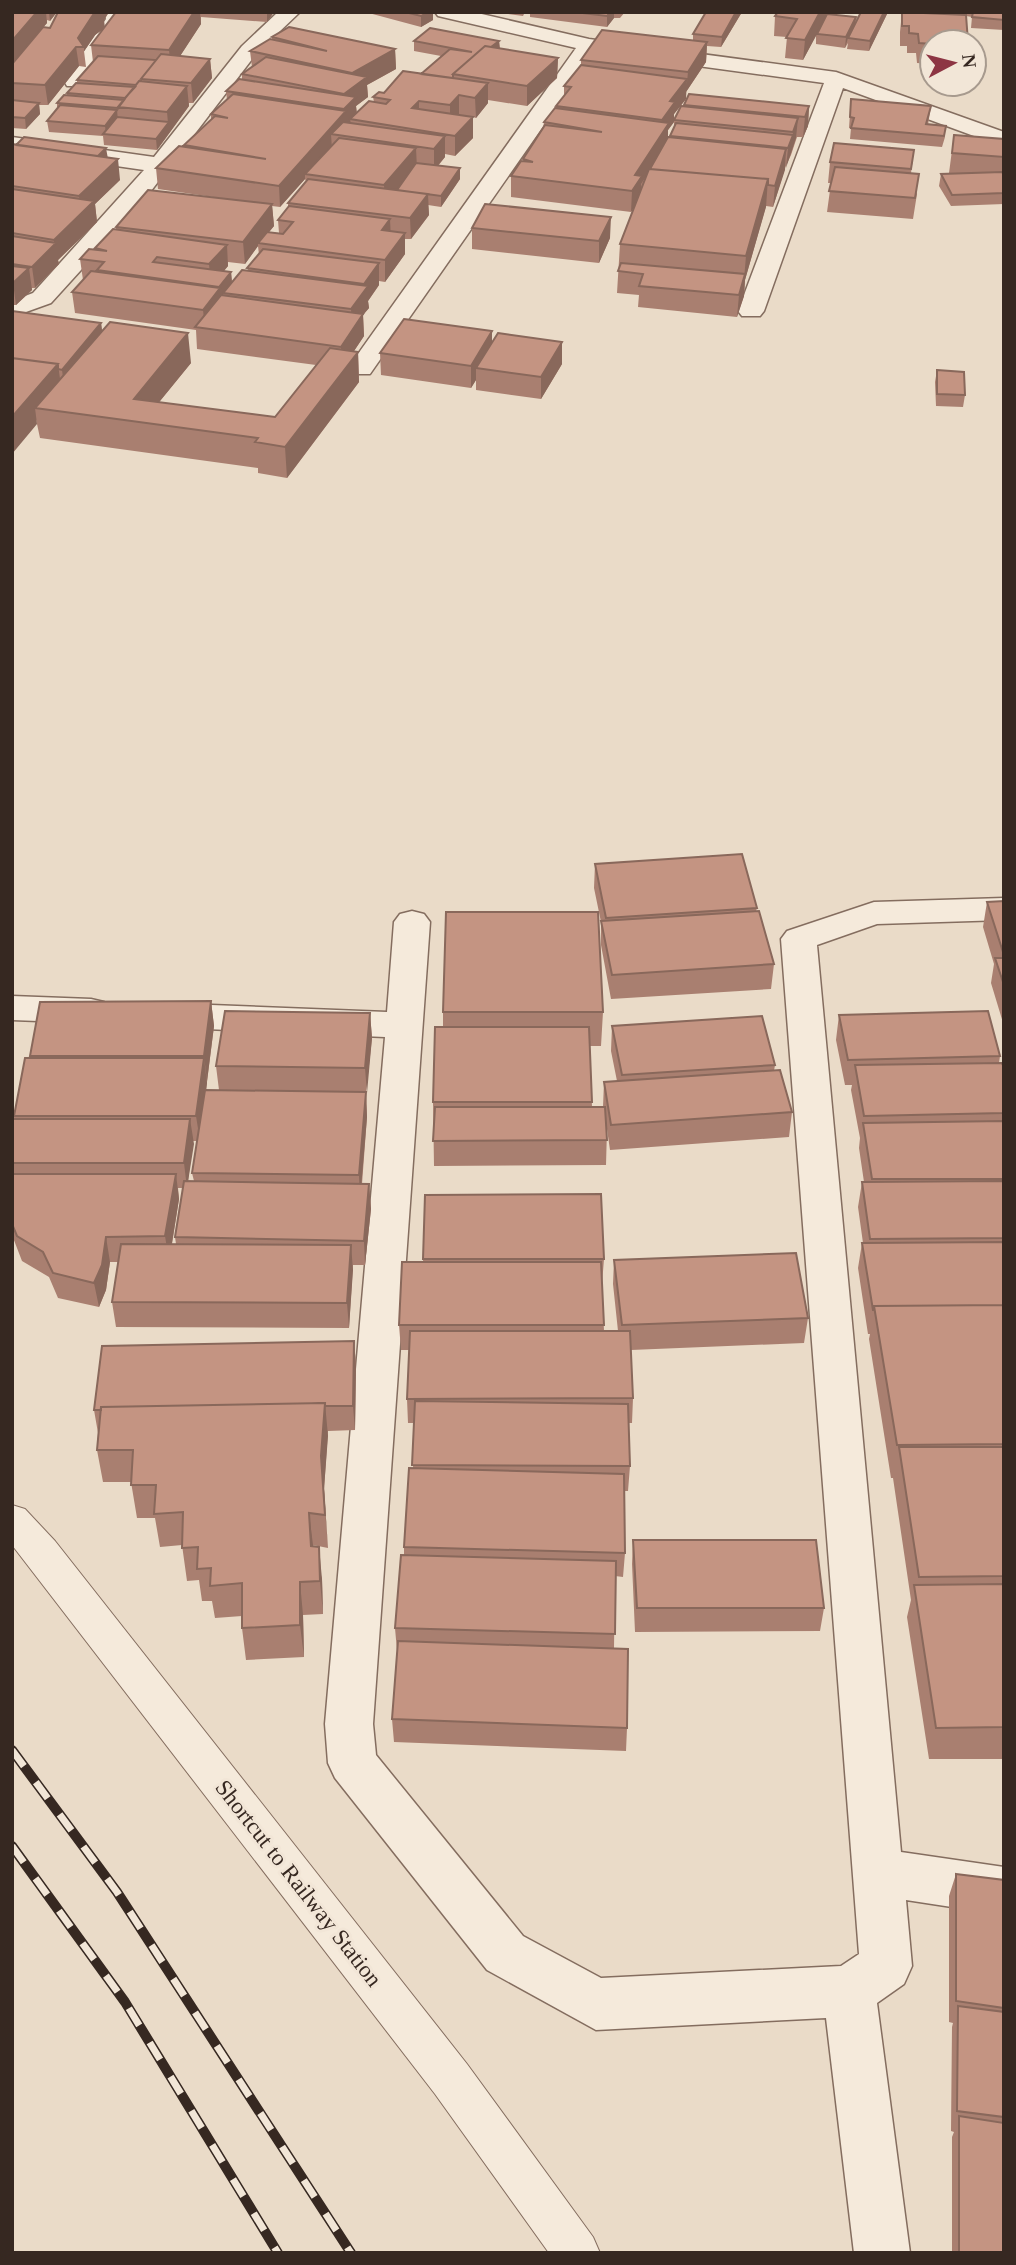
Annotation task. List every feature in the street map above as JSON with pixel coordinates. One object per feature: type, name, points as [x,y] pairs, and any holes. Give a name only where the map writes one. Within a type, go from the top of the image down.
[{"type":"street","points":[[75,81],[116,19],[114,12]]},
{"type":"street","points":[[12,310],[42,299],[133,199],[249,50],[290,12]]},
{"type":"street","points":[[445,12],[589,45],[836,78],[1004,140]]},
{"type":"street","points":[[361,368],[589,45]]},
{"type":"street","points":[[751,311],[836,78]]},
{"type":"street","points":[[12,144],[160,166]]},
{"type":"street","points":[[412,922],[349,1724],[352,1763],[505,1953],[596,2004],[849,1991],[886,1966],[799,939],[874,913],[1004,909]]},
{"type":"street","points":[[12,1008],[404,1025]]},
{"type":"street","points":[[878,1872],[1004,1891]]},
{"type":"street","points":[[849,1991],[882,2253]]},
{"type":"lane","name":"Shortcut to Railway Station","points":[[12,1520],[111,1640],[443,2068],[577,2253]]},
{"type":"building","points":[[12,12],[37,12],[12,41]]},
{"type":"building","points":[[58,12],[97,12],[78,38],[84,47],[76,47],[45,85],[12,83],[12,64],[43,27],[50,28]]},
{"type":"building","points":[[116,12],[194,12],[169,50],[91,45]]},
{"type":"building","points":[[405,12],[428,12],[421,16]]},
{"type":"building","points":[[574,12],[610,12],[607,16]]},
{"type":"building","points":[[706,12],[736,12],[722,37],[693,34]]},
{"type":"building","points":[[778,12],[820,12],[805,40],[786,38],[797,19],[775,16]]},
{"type":"building","points":[[861,12],[884,12],[870,41],[848,38]]},
{"type":"building","points":[[902,12],[966,15],[967,28],[918,28],[918,34],[909,33],[909,26],[902,26]]},
{"type":"building","points":[[973,12],[1004,12],[1004,20],[972,17]]},
{"type":"building","points":[[827,14],[856,17],[846,37],[817,34]]},
{"type":"building","points":[[289,27],[395,49],[352,73],[250,51],[270,39],[327,51],[272,37]]},
{"type":"building","points":[[430,28],[499,41],[491,47],[485,46],[453,74],[453,78],[421,74],[450,49],[472,52],[414,41]]},
{"type":"building","points":[[602,30],[707,42],[688,72],[581,60]]},
{"type":"building","points":[[485,46],[558,58],[527,86],[453,74]]},
{"type":"building","points":[[161,54],[210,59],[191,83],[141,79]]},
{"type":"building","points":[[98,56],[156,60],[136,85],[77,80]]},
{"type":"building","points":[[266,57],[367,77],[344,94],[242,74]]},
{"type":"building","points":[[581,65],[687,79],[670,101],[675,102],[662,120],[556,106],[571,87],[564,86]]},
{"type":"building","points":[[403,71],[488,83],[475,98],[459,95],[450,105],[419,101],[412,108],[473,117],[455,136],[350,119],[369,101],[386,104],[390,100],[373,97],[379,92],[384,93]]},
{"type":"building","points":[[239,79],[356,97],[344,109],[226,91]]},
{"type":"building","points":[[139,81],[187,86],[167,112],[118,107]]},
{"type":"building","points":[[76,83],[135,87],[125,98],[67,93]]},
{"type":"building","points":[[233,94],[346,111],[279,186],[156,168],[179,146],[266,159],[184,145],[215,116],[228,118],[211,114]]},
{"type":"building","points":[[689,94],[809,106],[805,117],[684,105]]},
{"type":"building","points":[[64,95],[124,100],[118,108],[57,103]]},
{"type":"building","points":[[851,99],[931,106],[926,124],[946,126],[944,136],[851,128],[854,118],[850,117]]},
{"type":"building","points":[[12,100],[39,103],[25,118],[12,117]]},
{"type":"building","points":[[60,105],[117,110],[105,126],[47,121]]},
{"type":"building","points":[[681,106],[798,118],[793,132],[674,120]]},
{"type":"building","points":[[555,108],[669,123],[635,175],[642,176],[632,191],[511,176],[521,161],[533,162],[523,159],[545,125],[602,132],[544,122]]},
{"type":"building","points":[[117,117],[169,122],[156,139],[103,134]]},
{"type":"building","points":[[343,122],[445,136],[434,149],[331,134]]},
{"type":"building","points":[[676,123],[793,135],[788,148],[670,136]]},
{"type":"building","points":[[954,135],[1004,139],[1004,157],[952,153]]},
{"type":"building","points":[[24,137],[106,148],[98,156],[16,145]]},
{"type":"building","points":[[668,137],[786,149],[775,186],[768,185],[768,179],[650,169]]},
{"type":"building","points":[[339,138],[416,148],[384,185],[305,174]]},
{"type":"building","points":[[834,143],[914,150],[911,169],[830,162]]},
{"type":"building","points":[[12,144],[118,159],[79,196],[12,186]]},
{"type":"building","points":[[416,163],[460,168],[441,196],[397,190]]},
{"type":"building","points":[[835,167],[919,174],[915,198],[829,191]]},
{"type":"building","points":[[649,169],[768,179],[746,256],[620,244]]},
{"type":"building","points":[[1002,172],[1004,193],[952,195],[941,174]]},
{"type":"building","points":[[308,179],[428,194],[410,218],[288,203]]},
{"type":"building","points":[[12,189],[94,201],[54,240],[12,233]]},
{"type":"building","points":[[148,190],[272,204],[243,242],[116,227]]},
{"type":"building","points":[[485,204],[611,217],[599,241],[472,228]]},
{"type":"building","points":[[289,206],[390,219],[382,230],[405,233],[385,260],[258,243],[267,232],[283,234],[293,222],[278,220]]},
{"type":"building","points":[[113,229],[227,245],[209,264],[157,257],[153,262],[231,272],[219,287],[97,270],[104,262],[80,259],[89,249],[107,251],[95,248]]},
{"type":"building","points":[[12,236],[56,243],[32,267],[12,264]]},
{"type":"building","points":[[263,249],[379,263],[364,284],[247,268]]},
{"type":"building","points":[[621,263],[745,274],[739,295],[639,286],[643,274],[618,271]]},
{"type":"building","points":[[12,266],[29,268],[12,283]]},
{"type":"building","points":[[242,270],[368,286],[351,309],[223,293]]},
{"type":"building","points":[[91,271],[220,288],[203,310],[72,292]]},
{"type":"building","points":[[221,295],[363,314],[341,347],[195,327]]},
{"type":"building","points":[[12,311],[101,323],[62,370],[58,369],[58,364],[12,358]]},
{"type":"building","points":[[404,319],[492,331],[471,366],[380,353]]},
{"type":"building","points":[[110,322],[188,333],[134,399],[275,417],[330,348],[358,352],[285,447],[255,442],[258,438],[35,408]]},
{"type":"building","points":[[498,333],[562,342],[541,377],[476,368]]},
{"type":"building","points":[[12,358],[58,364],[12,417]]},
{"type":"building","points":[[937,370],[964,372],[965,395],[937,394]]},
{"type":"building","points":[[742,854],[757,908],[606,918],[595,864]]},
{"type":"building","points":[[1004,901],[1004,952],[1003,952],[987,902]]},
{"type":"building","points":[[759,911],[774,964],[612,975],[601,921]]},
{"type":"building","points":[[446,912],[598,912],[603,1012],[443,1012]]},
{"type":"building","points":[[995,958],[1004,958],[1004,985]]},
{"type":"building","points":[[211,1001],[204,1056],[30,1056],[40,1002]]},
{"type":"building","points":[[225,1011],[370,1013],[365,1068],[216,1066]]},
{"type":"building","points":[[988,1011],[1000,1056],[848,1060],[839,1015]]},
{"type":"building","points":[[762,1016],[775,1065],[622,1075],[612,1026]]},
{"type":"building","points":[[435,1027],[589,1027],[592,1102],[433,1102]]},
{"type":"building","points":[[25,1058],[204,1058],[196,1116],[14,1116]]},
{"type":"building","points":[[1002,1063],[1004,1113],[864,1116],[855,1065]]},
{"type":"building","points":[[780,1070],[792,1112],[611,1125],[604,1082]]},
{"type":"building","points":[[205,1090],[366,1092],[359,1175],[192,1173]]},
{"type":"building","points":[[435,1107],[605,1107],[607,1140],[433,1141]]},
{"type":"building","points":[[13,1119],[190,1119],[184,1163],[12,1163]]},
{"type":"building","points":[[1004,1121],[1004,1179],[872,1179],[863,1123]]},
{"type":"building","points":[[12,1174],[176,1174],[165,1236],[106,1237],[102,1265],[94,1283],[53,1273],[43,1252],[17,1236],[12,1224]]},
{"type":"building","points":[[184,1181],[369,1184],[364,1241],[175,1237]]},
{"type":"building","points":[[1004,1181],[1004,1238],[870,1239],[862,1182]]},
{"type":"building","points":[[601,1194],[604,1259],[423,1259],[425,1195]]},
{"type":"building","points":[[1004,1242],[1004,1305],[874,1306],[873,1310],[862,1243]]},
{"type":"building","points":[[121,1244],[351,1245],[347,1303],[112,1302]]},
{"type":"building","points":[[796,1253],[808,1318],[622,1325],[614,1260]]},
{"type":"building","points":[[402,1262],[601,1262],[604,1325],[399,1325]]},
{"type":"building","points":[[1004,1305],[1004,1444],[897,1445],[874,1306]]},
{"type":"building","points":[[410,1331],[630,1331],[633,1398],[407,1399]]},
{"type":"building","points":[[354,1341],[353,1406],[325,1406],[325,1403],[101,1407],[101,1410],[94,1410],[102,1346]]},
{"type":"building","points":[[415,1401],[628,1404],[630,1466],[412,1465]]},
{"type":"building","points":[[325,1403],[321,1456],[325,1515],[309,1513],[311,1546],[319,1547],[320,1581],[300,1582],[300,1625],[242,1628],[242,1583],[210,1586],[211,1568],[197,1569],[198,1547],[182,1548],[183,1512],[154,1514],[156,1485],[131,1485],[133,1450],[97,1450],[101,1407]]},
{"type":"building","points":[[899,1447],[1004,1447],[1004,1576],[919,1577]]},
{"type":"building","points":[[409,1468],[624,1474],[625,1553],[404,1547]]},
{"type":"building","points":[[633,1540],[816,1540],[824,1608],[637,1608]]},
{"type":"building","points":[[401,1555],[616,1561],[615,1634],[395,1628]]},
{"type":"building","points":[[1004,1584],[1004,1727],[936,1728],[914,1585]]},
{"type":"building","points":[[398,1641],[628,1649],[627,1728],[392,1719]]},
{"type":"building","points":[[956,1874],[1004,1880],[1004,2008],[956,2001]]},
{"type":"building","points":[[958,2006],[1004,2012],[1004,2117],[957,2111]]},
{"type":"building","points":[[959,2116],[1004,2123],[1004,2253],[959,2253]]},
{"type":"railway","points":[[12,1750],[117,1892],[351,2253]]},
{"type":"railway","points":[[12,1846],[125,2002],[278,2253]]}]
